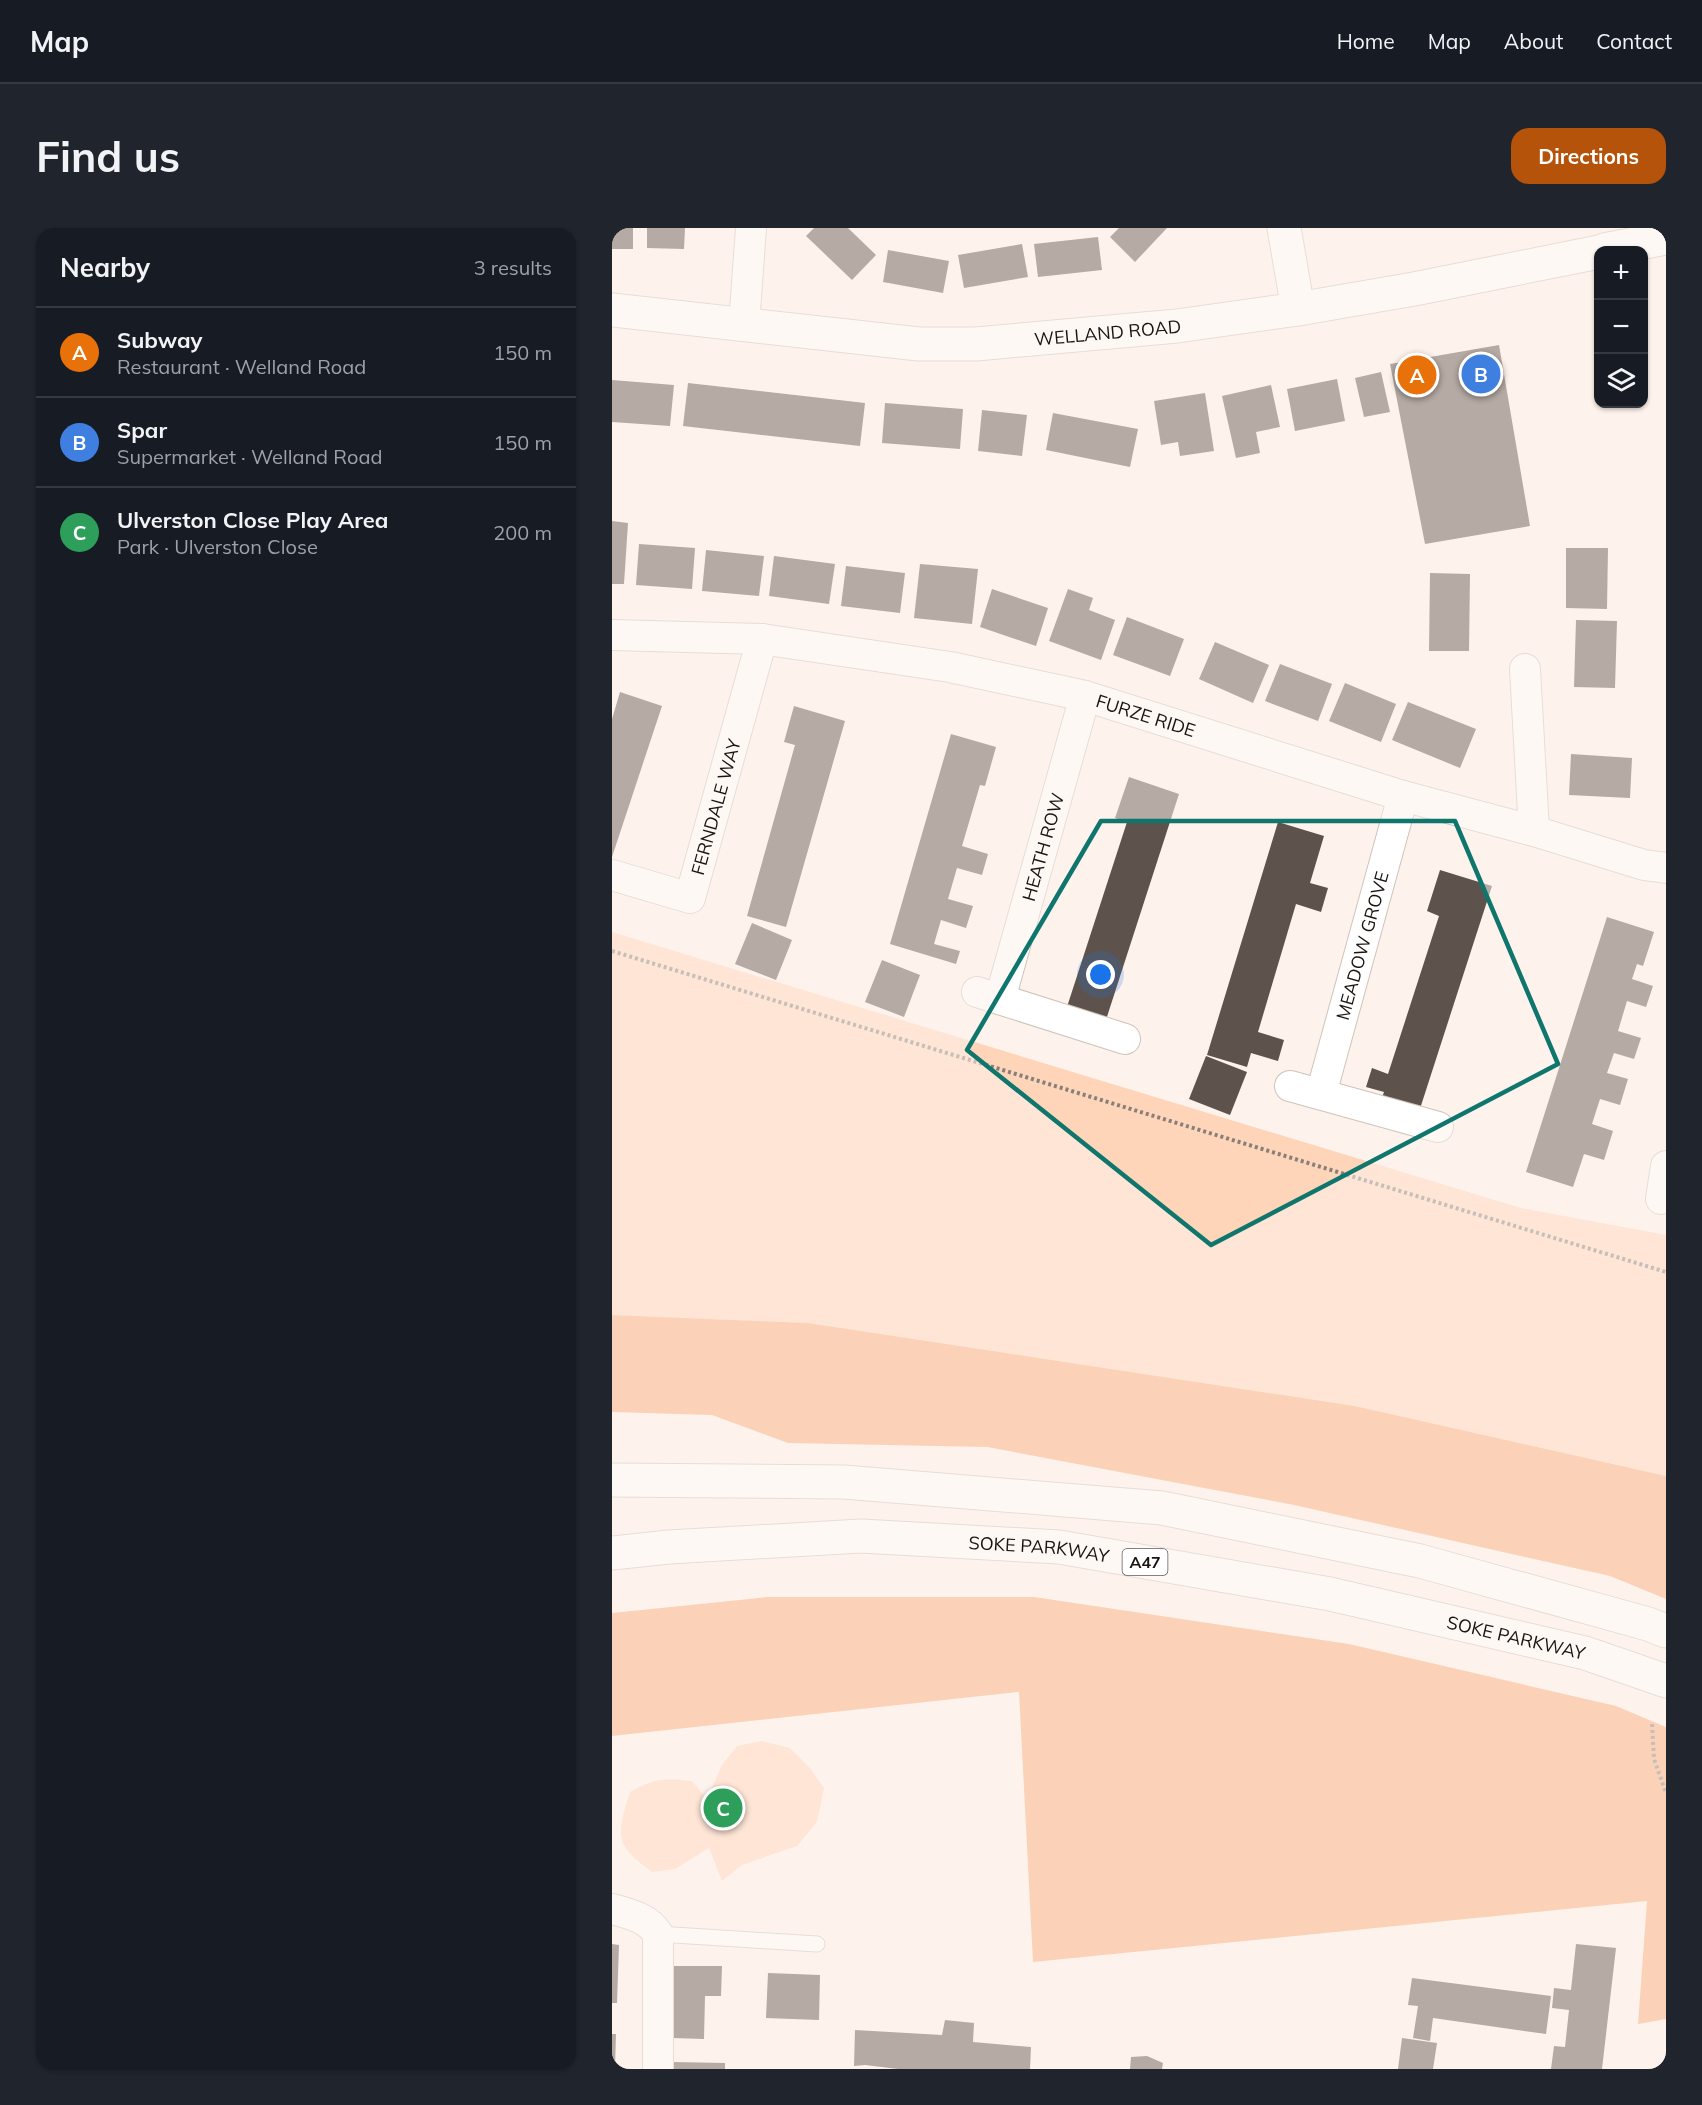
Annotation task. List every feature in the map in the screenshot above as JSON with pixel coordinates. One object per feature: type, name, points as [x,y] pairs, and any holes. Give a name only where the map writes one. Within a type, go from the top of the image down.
[{"type":"main road","points":[[1284,228],[1298,309]]},
{"type":"main road","points":[[1625,246],[1666,238]]},
{"type":"main road","name":"WELLAND ROAD","points":[[612,310],[919,345],[976,344],[1177,326],[1298,309],[1414,289],[1594,253]]},
{"type":"main road","points":[[612,1480],[844,1482],[1162,1508],[1420,1561],[1648,1624],[1666,1631]]},
{"type":"main road","name":"SOKE PARKWAY","points":[[612,1553],[669,1546],[861,1536],[1059,1547],[1330,1594],[1586,1653],[1666,1681]]},
{"type":"street","points":[[744,325],[751,228]]},
{"type":"street","name":"FURZE RIDE","points":[[612,636],[762,639],[950,667],[1085,696],[1403,796],[1534,831],[1644,865],[1666,868]]},
{"type":"street","name":"FERNDALE WAY","points":[[612,875],[690,898],[762,639]]},
{"type":"street","points":[[1526,669],[1534,831]]},
{"type":"street","name":"HEATH ROW","points":[[1085,696],[988,996],[1125,1038]]},
{"type":"street","name":"MEADOW GROVE","points":[[1321,1094],[1403,796]]},
{"type":"street","points":[[1290,1086],[1438,1127]]},
{"type":"street","points":[[1661,1199],[1666,1166]]},
{"type":"street","points":[[612,1909],[631,1914],[651,1924],[658,1934],[658,2069]]},
{"type":"lane","points":[[658,1934],[817,1944]]},
{"type":"path","points":[[612,951],[1666,1272]]},
{"type":"path","points":[[1652,1724],[1654,1759],[1666,1793]]},
{"type":"highlighted area","points":[[1101,821],[1455,821],[1558,1064],[1211,1245],[967,1050]]},
{"type":"shaded area","points":[[612,932],[1521,1208],[1666,1235],[1666,1476],[1355,1406],[808,1323],[612,1315]]},
{"type":"shaded area","points":[[612,1315],[808,1323],[1355,1406],[1666,1476],[1666,1599],[1610,1576],[1294,1505],[987,1447],[788,1443],[712,1415],[612,1412]]},
{"type":"shaded area","points":[[768,1597],[1034,1597],[1349,1644],[1616,1706],[1666,1727],[1666,2019],[1638,2024],[1647,1901],[1033,1962],[1019,1692],[612,1736],[612,1613]]},
{"type":"shaded area","points":[[762,1741],[790,1748],[809,1767],[824,1788],[817,1822],[797,1846],[742,1865],[722,1881],[709,1848],[675,1869],[652,1872],[634,1858],[624,1845],[621,1835],[623,1816],[630,1792],[653,1782],[667,1779],[683,1780],[692,1781],[707,1799],[722,1765],[737,1746]]},
{"type":"building","points":[[612,228],[633,228],[633,249],[612,249]]},
{"type":"building","points":[[647,228],[685,228],[684,249],[647,248]]},
{"type":"building","points":[[814,228],[848,228],[876,255],[852,280],[806,236]]},
{"type":"building","points":[[1119,228],[1167,228],[1135,262],[1110,237]]},
{"type":"building","points":[[1098,237],[1102,270],[1038,277],[1034,244]]},
{"type":"building","points":[[1022,244],[1028,277],[964,288],[958,255]]},
{"type":"building","points":[[888,250],[949,261],[943,293],[883,282]]},
{"type":"building","points":[[1499,345],[1530,526],[1425,544],[1390,364]]},
{"type":"building","points":[[1381,372],[1390,412],[1364,417],[1355,378]]},
{"type":"building","points":[[1337,379],[1345,421],[1295,431],[1287,389]]},
{"type":"building","points":[[612,380],[674,385],[670,426],[612,422]]},
{"type":"building","points":[[688,383],[865,403],[860,446],[683,426]]},
{"type":"building","points":[[1271,385],[1280,427],[1256,432],[1260,453],[1236,458],[1222,396]]},
{"type":"building","points":[[1205,393],[1214,451],[1180,456],[1178,442],[1161,445],[1154,401]]},
{"type":"building","points":[[885,403],[963,409],[960,449],[882,443]]},
{"type":"building","points":[[982,410],[1027,415],[1022,456],[978,451]]},
{"type":"building","points":[[1053,413],[1138,429],[1130,467],[1046,450]]},
{"type":"building","points":[[612,521],[628,523],[624,584],[612,584]]},
{"type":"building","points":[[639,544],[695,548],[692,589],[636,585]]},
{"type":"building","points":[[1566,548],[1608,548],[1607,609],[1566,608]]},
{"type":"building","points":[[706,550],[764,556],[759,596],[702,591]]},
{"type":"building","points":[[774,556],[835,564],[829,604],[769,596]]},
{"type":"building","points":[[920,564],[978,569],[972,624],[914,618]]},
{"type":"building","points":[[846,566],[905,573],[900,613],[841,606]]},
{"type":"building","points":[[1430,573],[1470,574],[1469,651],[1429,651]]},
{"type":"building","points":[[992,589],[1048,608],[1036,646],[980,627]]},
{"type":"building","points":[[1068,589],[1093,598],[1089,610],[1115,620],[1101,660],[1049,641]]},
{"type":"building","points":[[1127,617],[1184,639],[1170,676],[1113,655]]},
{"type":"building","points":[[1576,620],[1617,621],[1615,688],[1574,687]]},
{"type":"building","points":[[1215,642],[1269,665],[1253,703],[1199,679]]},
{"type":"building","points":[[1280,664],[1332,684],[1318,721],[1265,701]]},
{"type":"building","points":[[1345,683],[1396,704],[1381,742],[1329,721]]},
{"type":"building","points":[[620,692],[662,706],[612,857],[612,719]]},
{"type":"building","points":[[1408,702],[1476,729],[1460,768],[1392,740]]},
{"type":"building","points":[[794,706],[845,721],[786,927],[747,916],[795,745],[784,742]]},
{"type":"building","points":[[951,734],[996,747],[985,786],[980,785],[962,846],[988,854],[982,875],[957,868],[948,899],[973,906],[966,928],[941,920],[934,944],[960,951],[956,964],[890,944]]},
{"type":"building","points":[[1571,754],[1632,758],[1630,798],[1569,795]]},
{"type":"building","points":[[1129,777],[1179,794],[1104,1026],[1065,1013],[1127,822],[1115,818]]},
{"type":"building","points":[[1278,822],[1324,836],[1310,883],[1328,888],[1321,912],[1296,904],[1258,1032],[1284,1040],[1278,1061],[1251,1053],[1247,1067],[1207,1055]]},
{"type":"building","points":[[1440,870],[1492,886],[1417,1118],[1379,1106],[1384,1092],[1366,1087],[1372,1068],[1388,1074],[1439,916],[1427,911]]},
{"type":"building","points":[[1607,917],[1654,932],[1643,966],[1637,964],[1632,979],[1653,986],[1646,1007],[1627,1001],[1618,1031],[1641,1038],[1634,1059],[1614,1053],[1607,1073],[1628,1079],[1620,1105],[1600,1099],[1592,1124],[1613,1131],[1604,1160],[1584,1154],[1573,1187],[1526,1172]]},
{"type":"building","points":[[752,923],[792,940],[776,980],[735,964]]},
{"type":"building","points":[[882,960],[920,975],[904,1017],[865,1002]]},
{"type":"building","points":[[1206,1056],[1247,1072],[1230,1115],[1189,1099]]},
{"type":"building","points":[[612,1944],[619,1945],[617,2003],[612,2003]]},
{"type":"building","points":[[1576,1944],[1616,1948],[1602,2069],[1551,2069],[1554,2046],[1565,2047],[1569,2010],[1552,2008],[1554,1988],[1571,1990]]},
{"type":"building","points":[[673,1966],[722,1966],[721,1996],[705,1996],[704,2039],[672,2038]]},
{"type":"building","points":[[768,1973],[820,1975],[819,2020],[766,2018]]},
{"type":"building","points":[[1412,1978],[1551,1996],[1546,2034],[1433,2018],[1430,2041],[1413,2038],[1418,2006],[1408,2005]]},
{"type":"building","points":[[945,2020],[974,2023],[973,2042],[1031,2047],[1030,2069],[898,2069],[854,2066],[855,2030],[942,2035]]},
{"type":"building","points":[[612,2034],[616,2034],[615,2069],[612,2069]]},
{"type":"building","points":[[1402,2038],[1437,2043],[1433,2069],[1398,2069]]},
{"type":"building","points":[[1147,2056],[1163,2063],[1162,2069],[1130,2069],[1131,2057]]},
{"type":"building","points":[[673,2062],[725,2063],[725,2069],[673,2069]]},
{"type":"place","name":"Spar","points":[[1481,374]]},
{"type":"place","name":"Subway","points":[[1417,375]]},
{"type":"place","name":"Ulverston Close Play Area","points":[[723,1808]]}]
